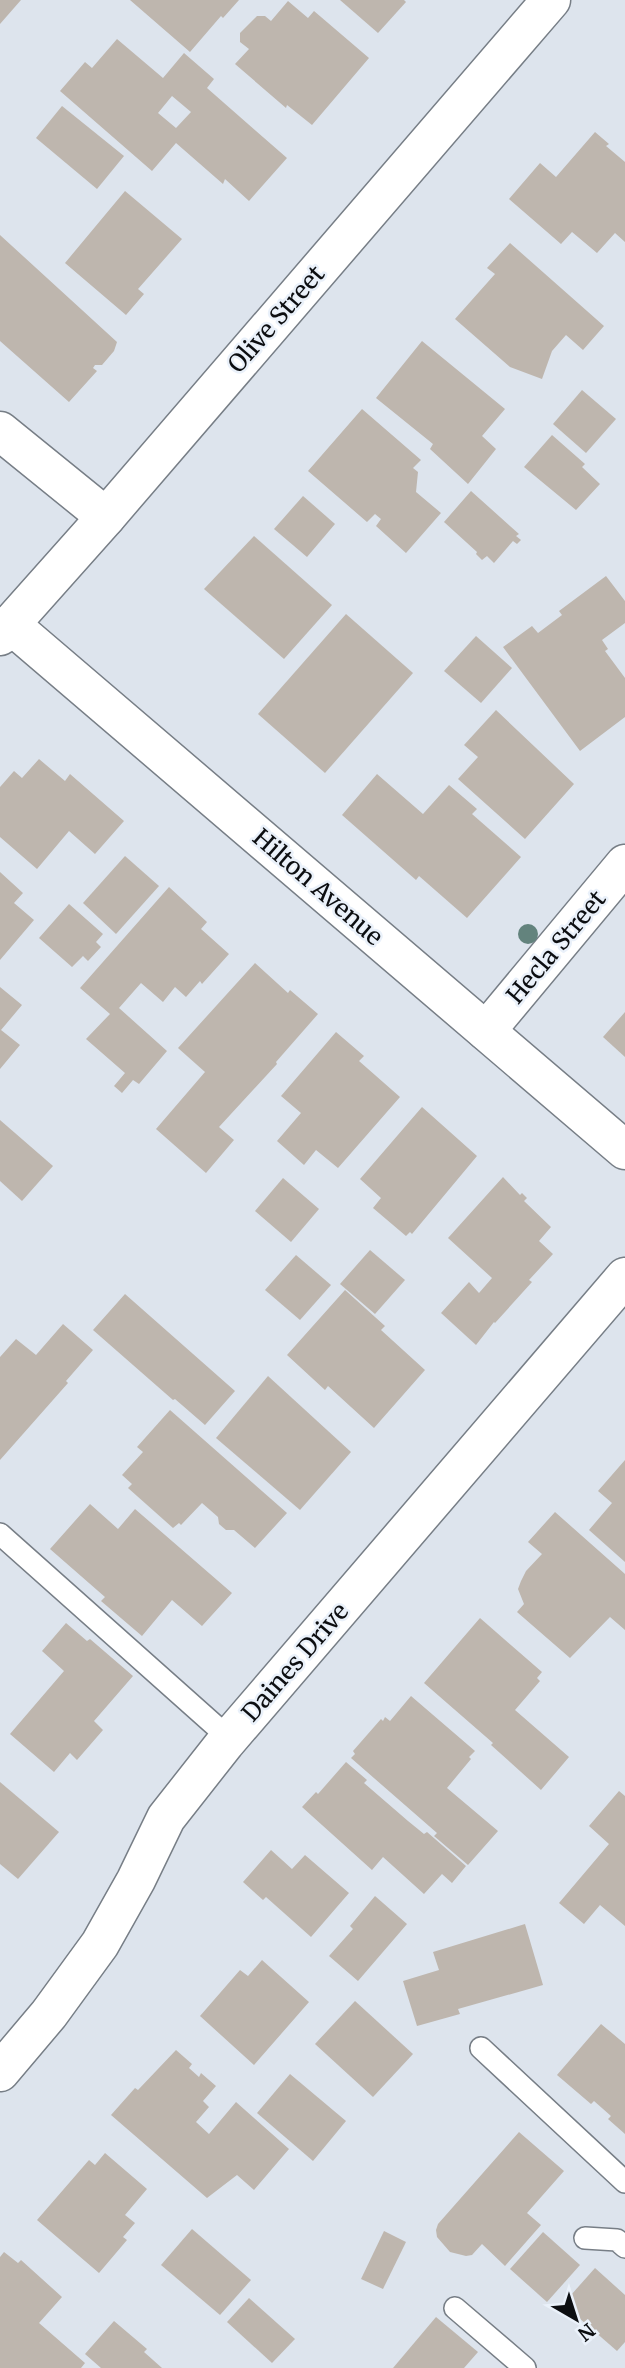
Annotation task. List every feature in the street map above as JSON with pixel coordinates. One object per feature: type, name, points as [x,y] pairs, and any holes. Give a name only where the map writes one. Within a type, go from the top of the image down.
[{"type":"street","name":"Olive Street","points":[[5,630],[106,517],[551,0]]},
{"type":"street","points":[[0,431],[106,517]]},
{"type":"street","name":"Hilton Avenue","points":[[5,630],[625,1150]]},
{"type":"street","name":"Hecla Street","points":[[486,1031],[625,864]]},
{"type":"street","name":"Daines Drive","points":[[0,2071],[49,2014],[100,1944],[136,1880],[166,1818],[229,1738],[625,1277]]},
{"type":"lane","points":[[0,1534],[229,1738]]},
{"type":"lane","points":[[481,2048],[625,2182]]},
{"type":"lane","points":[[585,2238],[617,2240],[625,2247]]},
{"type":"lane","points":[[455,2308],[525,2368]]},
{"type":"building","points":[[0,0],[21,0],[0,24]]},
{"type":"building","points":[[130,0],[239,0],[223,18],[221,16],[190,52]]},
{"type":"building","points":[[340,0],[404,0],[406,2],[378,33]]},
{"type":"building","points":[[288,1],[308,18],[314,11],[369,58],[312,125],[287,105],[286,108],[235,64],[249,49],[240,42],[240,33],[257,16],[265,16],[271,21]]},
{"type":"building","points":[[117,39],[163,78],[184,53],[214,79],[207,88],[287,158],[249,201],[225,179],[223,184],[176,143],[152,171],[60,91],[85,62],[92,68]],"holes":[[[172,96],[191,112],[176,128],[158,113]]]},
{"type":"building","points":[[62,106],[124,156],[97,189],[36,138]]},
{"type":"building","points":[[595,132],[609,144],[606,146],[625,162],[625,242],[615,233],[597,253],[572,232],[561,244],[509,199],[540,163],[556,177]]},
{"type":"building","points":[[125,191],[182,239],[138,289],[144,294],[126,315],[65,263]]},
{"type":"building","points":[[0,235],[117,342],[114,351],[102,365],[95,365],[93,368],[97,371],[69,402],[0,341]]},
{"type":"building","points":[[510,243],[604,326],[583,350],[566,335],[552,351],[542,379],[510,367],[455,319],[495,274],[487,268]]},
{"type":"building","points":[[422,341],[505,409],[482,436],[496,449],[468,484],[430,449],[433,444],[376,398]]},
{"type":"building","points":[[582,390],[616,419],[586,453],[553,424]]},
{"type":"building","points":[[362,409],[421,460],[413,468],[418,472],[416,492],[441,513],[406,553],[376,526],[381,519],[375,514],[367,522],[308,471]]},
{"type":"building","points":[[552,435],[585,464],[582,467],[600,484],[576,510],[524,467]]},
{"type":"building","points":[[471,491],[519,534],[516,536],[521,540],[517,544],[513,541],[494,563],[487,556],[482,560],[477,552],[444,522]]},
{"type":"building","points":[[303,496],[335,524],[307,557],[274,529]]},
{"type":"building","points":[[254,536],[332,605],[284,659],[204,589]]},
{"type":"building","points":[[606,576],[625,601],[625,623],[602,640],[608,649],[605,651],[625,678],[625,717],[580,751],[503,647],[532,626],[538,633],[562,615],[559,611]]},
{"type":"building","points":[[346,614],[413,673],[325,773],[258,714]]},
{"type":"building","points":[[476,636],[512,668],[481,703],[444,671]]},
{"type":"building","points":[[496,710],[574,784],[525,839],[458,779],[478,757],[464,745]]},
{"type":"building","points":[[39,759],[65,781],[70,774],[124,821],[95,854],[69,831],[37,869],[0,837],[0,787],[14,771],[22,778]]},
{"type":"building","points":[[377,774],[423,814],[449,785],[477,809],[472,814],[521,857],[467,918],[419,876],[416,880],[342,815]]},
{"type":"building","points":[[125,856],[159,886],[116,934],[83,903]]},
{"type":"building","points":[[0,872],[23,893],[14,903],[34,920],[0,960]]},
{"type":"building","points":[[169,887],[207,922],[201,929],[229,954],[202,984],[200,981],[186,997],[175,987],[163,1002],[141,983],[119,1008],[167,1051],[139,1084],[133,1080],[122,1093],[114,1086],[125,1073],[86,1039],[110,1014],[80,988]]},
{"type":"building","points":[[69,904],[103,934],[96,942],[101,947],[88,961],[83,956],[72,967],[39,938]]},
{"type":"building","points":[[255,963],[288,993],[290,990],[318,1014],[277,1064],[219,1127],[234,1140],[206,1173],[156,1129],[205,1072],[178,1048]]},
{"type":"building","points":[[0,987],[22,1005],[1,1030],[20,1045],[0,1069]]},
{"type":"building","points":[[625,1012],[625,1057],[603,1037]]},
{"type":"building","points":[[336,1032],[364,1056],[359,1061],[400,1097],[338,1168],[316,1150],[304,1165],[277,1141],[301,1113],[281,1096]]},
{"type":"building","points":[[422,1107],[477,1156],[412,1234],[410,1232],[406,1236],[373,1208],[381,1198],[360,1179]]},
{"type":"building","points":[[0,1120],[53,1166],[22,1201],[0,1181]]},
{"type":"building","points":[[503,1177],[520,1195],[522,1193],[527,1198],[524,1201],[551,1227],[539,1241],[553,1254],[476,1345],[441,1313],[469,1282],[479,1293],[492,1278],[448,1238]]},
{"type":"building","points":[[283,1178],[319,1209],[291,1242],[255,1211]]},
{"type":"building","points":[[370,1250],[405,1280],[375,1314],[340,1284]]},
{"type":"building","points":[[296,1255],[331,1285],[300,1320],[265,1290]]},
{"type":"building","points":[[345,1290],[385,1326],[381,1330],[425,1370],[374,1428],[328,1386],[325,1390],[287,1355]]},
{"type":"building","points":[[125,1294],[235,1391],[205,1425],[93,1330]]},
{"type":"building","points":[[63,1324],[93,1350],[66,1381],[68,1383],[0,1460],[0,1357],[16,1339],[36,1355]]},
{"type":"building","points":[[268,1376],[351,1452],[300,1510],[216,1438]]},
{"type":"building","points":[[170,1410],[287,1513],[255,1548],[234,1530],[226,1530],[219,1524],[218,1517],[202,1503],[181,1525],[179,1523],[173,1528],[128,1488],[132,1484],[122,1475],[143,1452],[137,1447]]},
{"type":"building","points":[[625,1460],[625,1562],[589,1530],[612,1503],[598,1491]]},
{"type":"building","points":[[90,1504],[118,1529],[135,1509],[232,1593],[202,1626],[172,1600],[142,1636],[101,1601],[105,1597],[50,1549]]},
{"type":"building","points":[[555,1512],[625,1574],[625,1630],[610,1617],[570,1658],[517,1612],[524,1604],[518,1589],[521,1581],[526,1571],[542,1554],[528,1542]]},
{"type":"building","points":[[480,1618],[542,1672],[537,1678],[540,1681],[515,1710],[569,1757],[541,1790],[491,1745],[493,1743],[424,1683]]},
{"type":"building","points":[[66,1623],[87,1641],[90,1639],[133,1676],[94,1721],[103,1730],[77,1760],[70,1753],[54,1772],[10,1734],[64,1671],[42,1651]]},
{"type":"building","points":[[411,1696],[475,1751],[447,1788],[498,1831],[468,1865],[434,1836],[437,1833],[351,1758],[355,1754],[353,1751],[381,1719],[383,1721],[385,1717],[390,1721]]},
{"type":"building","points":[[346,1762],[367,1780],[364,1783],[466,1866],[452,1883],[442,1874],[424,1894],[383,1857],[372,1870],[302,1807],[316,1792],[318,1794]]},
{"type":"building","points":[[0,1782],[59,1832],[18,1879],[0,1864]]},
{"type":"building","points":[[619,1791],[625,1796],[625,1926],[600,1905],[584,1924],[559,1903],[609,1844],[589,1826]]},
{"type":"building","points":[[271,1850],[292,1869],[305,1855],[349,1893],[311,1937],[266,1897],[263,1900],[243,1882]]},
{"type":"building","points":[[375,1896],[407,1924],[358,1981],[329,1956],[353,1929],[350,1926]]},
{"type":"building","points":[[525,1924],[543,1985],[458,2009],[460,2014],[417,2026],[403,1981],[439,1970],[433,1952]]},
{"type":"building","points":[[262,1960],[309,2002],[254,2065],[200,2016],[240,1970],[248,1976]]},
{"type":"building","points":[[355,2001],[413,2054],[373,2097],[315,2044]]},
{"type":"building","points":[[601,2024],[625,2044],[625,2134],[608,2119],[611,2116],[594,2101],[591,2104],[557,2075]]},
{"type":"building","points":[[176,2050],[192,2064],[189,2068],[199,2077],[201,2073],[216,2086],[203,2101],[209,2107],[196,2122],[209,2134],[236,2102],[289,2149],[254,2190],[237,2175],[207,2198],[111,2115],[135,2088],[138,2090]]},
{"type":"building","points":[[290,2074],[346,2121],[313,2161],[257,2113]]},
{"type":"building","points":[[519,2132],[564,2171],[527,2213],[541,2225],[505,2266],[482,2244],[472,2255],[450,2252],[437,2237],[438,2224]]},
{"type":"building","points":[[105,2153],[147,2189],[125,2215],[135,2223],[123,2237],[127,2240],[99,2273],[37,2220],[89,2160],[95,2165]]},
{"type":"building","points":[[192,2229],[251,2280],[220,2315],[161,2265]]},
{"type":"building","points":[[384,2231],[406,2242],[383,2289],[361,2279]]},
{"type":"building","points":[[543,2232],[580,2265],[547,2302],[510,2269]]},
{"type":"building","points":[[4,2252],[18,2263],[21,2260],[62,2297],[39,2323],[85,2363],[81,2368],[0,2368],[0,2257]]},
{"type":"building","points":[[595,2268],[625,2295],[625,2342],[617,2351],[563,2304]]},
{"type":"building","points":[[249,2298],[295,2339],[272,2363],[227,2322]]},
{"type":"building","points":[[436,2317],[478,2352],[464,2368],[393,2368]]},
{"type":"building","points":[[114,2321],[147,2349],[144,2352],[162,2368],[101,2368],[85,2354]]}]
